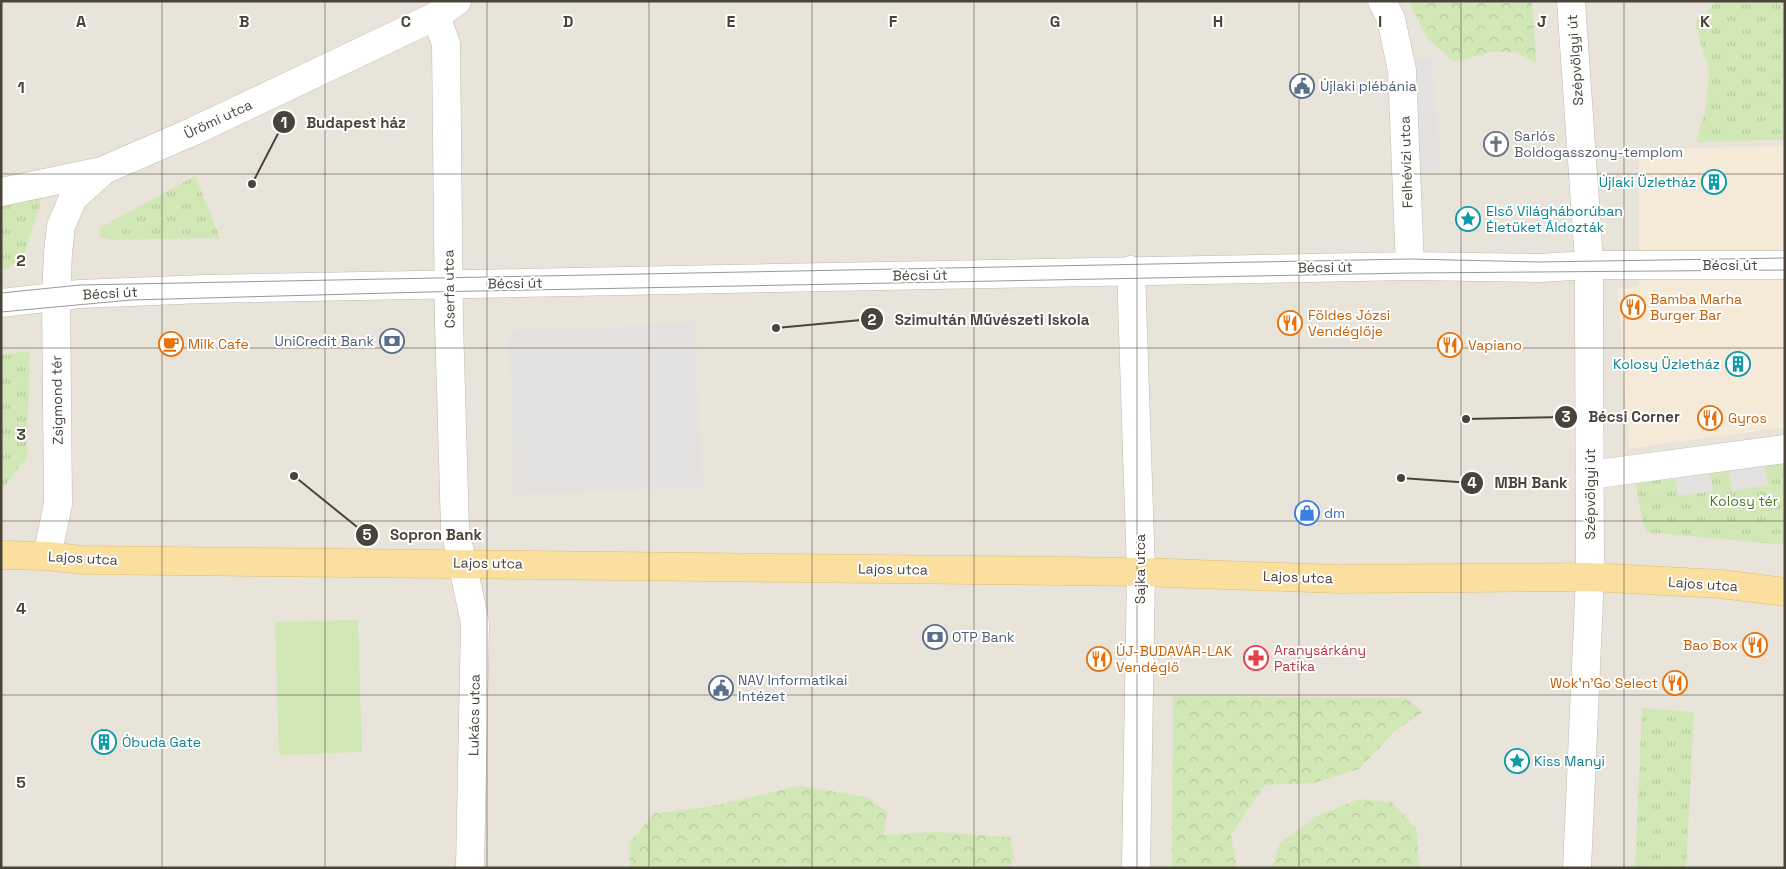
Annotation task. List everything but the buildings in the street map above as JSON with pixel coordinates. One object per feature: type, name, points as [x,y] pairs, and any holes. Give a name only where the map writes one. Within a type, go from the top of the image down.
[{"type":"main road","name":"Lajos utca","points":[[1,555],[47,556],[83,560],[1141,572],[1337,579],[1590,578],[1721,584],[1785,592]]},
{"type":"street","name":"Felhévízi utca","points":[[1382,1],[1391,19],[1402,70],[1410,266]]},
{"type":"street","name":"Szépvölgyi út","points":[[1571,1],[1589,265],[1590,578],[1576,868]]},
{"type":"street","name":"Ürömi utca","points":[[56,297],[61,226],[73,198],[104,170],[194,131],[446,9]]},
{"type":"street","name":"Cserfa utca","points":[[446,9],[449,284],[455,529],[462,563]]},
{"type":"street","points":[[1,192],[104,170]]},
{"type":"street","name":"Bécsi út","points":[[56,297],[80,294],[204,289],[1131,270],[1410,266],[1540,268],[1589,265],[1785,265]]},
{"type":"street","name":"Sajka utca","points":[[1131,270],[1141,572],[1136,868]]},
{"type":"street","points":[[1,303],[56,297]]},
{"type":"street","name":"Zsigmond tér","points":[[47,556],[58,504],[56,297]]},
{"type":"street","points":[[1590,475],[1785,449]]},
{"type":"street","name":"Lukács utca","points":[[462,563],[475,622],[470,868]]},
{"type":"shaded area","points":[[1,1],[1785,1],[1785,146],[1639,150],[1639,287],[1618,289],[1629,448],[1785,427],[1785,868],[1,868]]},
{"type":"shaded area","points":[[1433,58],[1440,172],[1418,173],[1411,60]]},
{"type":"shaded area","points":[[1785,146],[1785,427],[1629,448],[1618,289],[1639,286],[1639,150]]},
{"type":"shaded area","points":[[695,322],[703,489],[514,494],[508,331]]},
{"type":"shaded area","points":[[1763,452],[1768,485],[1732,491],[1727,457]]},
{"type":"shaded area","points":[[1709,470],[1713,491],[1678,496],[1674,475]]},
{"type":"green space","points":[[1409,1],[1532,1],[1536,63],[1516,52],[1492,52],[1455,62],[1428,40]]},
{"type":"green space","points":[[1717,1],[1785,1],[1785,140],[1696,142],[1706,106],[1709,70],[1695,23]]},
{"type":"green space","points":[[195,176],[220,238],[113,240],[100,237],[100,228]]},
{"type":"green space","points":[[44,192],[25,252],[8,269],[1,270],[1,202]]},
{"type":"green space","points":[[30,351],[27,457],[1,491],[1,355]]},
{"type":"green space","name":"Kolosy tér","points":[[1785,455],[1785,545],[1646,532],[1641,515],[1635,476]]},
{"type":"green space","points":[[358,620],[362,752],[279,755],[275,622]]},
{"type":"green space","points":[[1173,696],[1406,698],[1423,712],[1395,731],[1359,769],[1314,783],[1265,785],[1231,834],[1237,868],[1172,868]]},
{"type":"green space","points":[[1642,708],[1694,712],[1686,868],[1635,868]]},
{"type":"green space","points":[[799,786],[867,797],[887,812],[884,835],[936,832],[1010,837],[1014,858],[1008,868],[798,868],[793,865],[772,868],[630,868],[629,843],[655,813],[707,807]]},
{"type":"green space","points":[[1360,799],[1392,802],[1417,830],[1419,868],[1272,868],[1280,843],[1320,814]]},
{"type":"tram line","points":[[1,293],[80,285],[130,284],[1410,259],[1539,262],[1785,258]]},
{"type":"tram line","points":[[1,312],[131,300],[427,292],[1410,273],[1785,270]]},
{"type":"place","name":"Újlaki plébánia","points":[[1302,86]]},
{"type":"place","name":"Sarlós Boldogasszony-templom","points":[[1496,144]]},
{"type":"place","name":"Újlaki Üzletház","points":[[1714,182]]},
{"type":"place","name":"Budapest ház","points":[[252,184]]},
{"type":"place","name":"Első Világháborúban Életüket Áldozták","points":[[1468,219]]},
{"type":"place","name":"Bamba Marha Burger Bar","points":[[1633,307]]},
{"type":"place","name":"Földes Józsi Vendéglője","points":[[1290,323]]},
{"type":"place","name":"Szimultán Művészeti Iskola","points":[[776,328]]},
{"type":"place","name":"UniCredit Bank","points":[[392,341]]},
{"type":"place","name":"Milk Cafe","points":[[171,344]]},
{"type":"place","name":"Vapiano","points":[[1450,345]]},
{"type":"place","name":"Kolosy Üzletház","points":[[1738,364]]},
{"type":"place","name":"Gyros","points":[[1710,418]]},
{"type":"place","name":"Bécsi Corner","points":[[1466,419]]},
{"type":"place","name":"Sopron Bank","points":[[294,476]]},
{"type":"place","name":"MBH Bank","points":[[1401,478]]},
{"type":"place","name":"dm","points":[[1307,513]]},
{"type":"place","name":"OTP Bank","points":[[935,637]]},
{"type":"place","name":"Bao Box","points":[[1755,645]]},
{"type":"place","name":"Aranysárkány Patika","points":[[1256,658]]},
{"type":"place","name":"ÚJ-BUDAVÁR-LAK Vendéglő","points":[[1099,659]]},
{"type":"place","name":"Wok'n'Go Select","points":[[1675,683]]},
{"type":"place","name":"NAV Informatikai Intézet","points":[[721,688]]},
{"type":"place","name":"Óbuda Gate","points":[[104,742]]},
{"type":"place","name":"Kiss Manyi","points":[[1517,761]]}]
